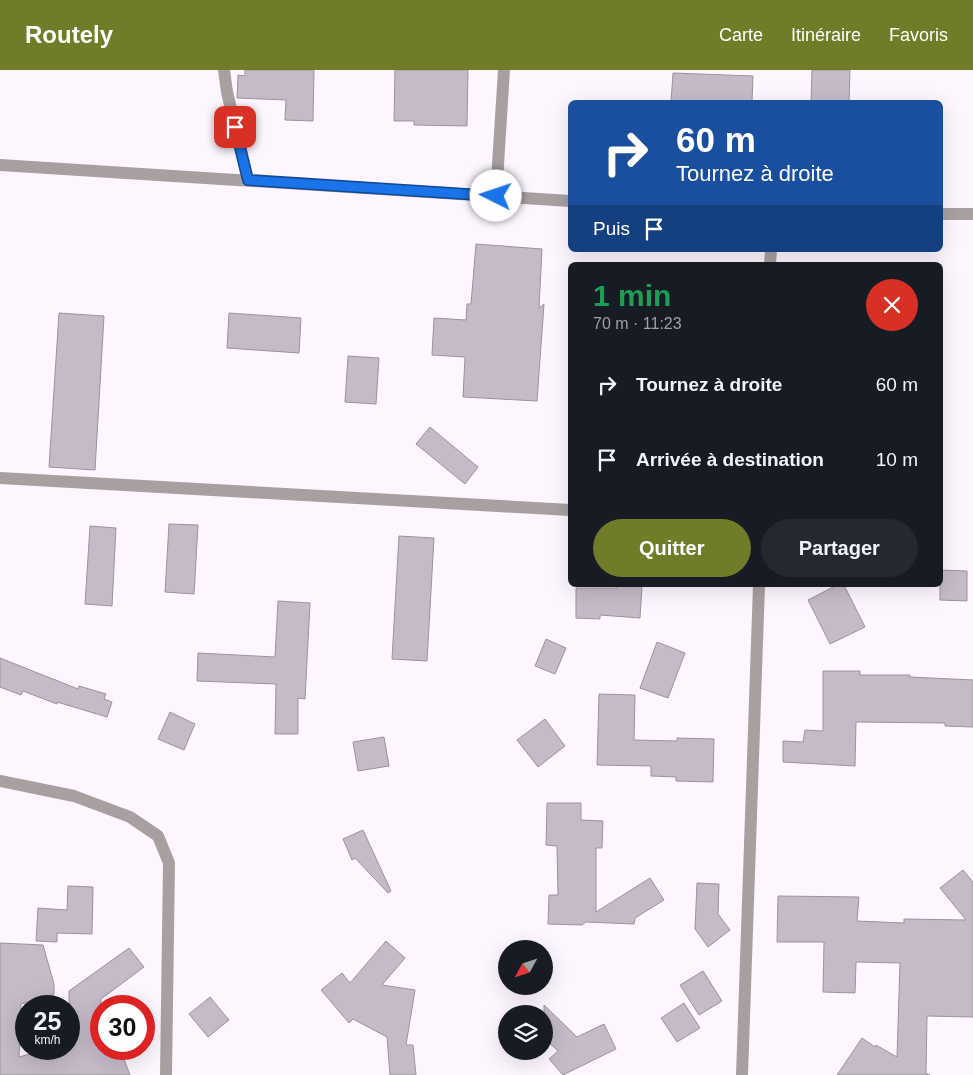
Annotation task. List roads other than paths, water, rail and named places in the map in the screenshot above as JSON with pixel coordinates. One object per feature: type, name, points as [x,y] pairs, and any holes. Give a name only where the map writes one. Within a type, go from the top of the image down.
[{"type":"street","points":[[224,70],[227,92],[248,180]]},
{"type":"street","points":[[496,196],[504,70]]},
{"type":"street","points":[[0,166],[568,201]]},
{"type":"street","points":[[943,214],[973,214]]},
{"type":"street","points":[[0,478],[568,510]]},
{"type":"street","points":[[742,1075],[759,587]]},
{"type":"street","points":[[0,781],[74,796],[130,817],[158,836],[170,864],[166,1075]]}]
